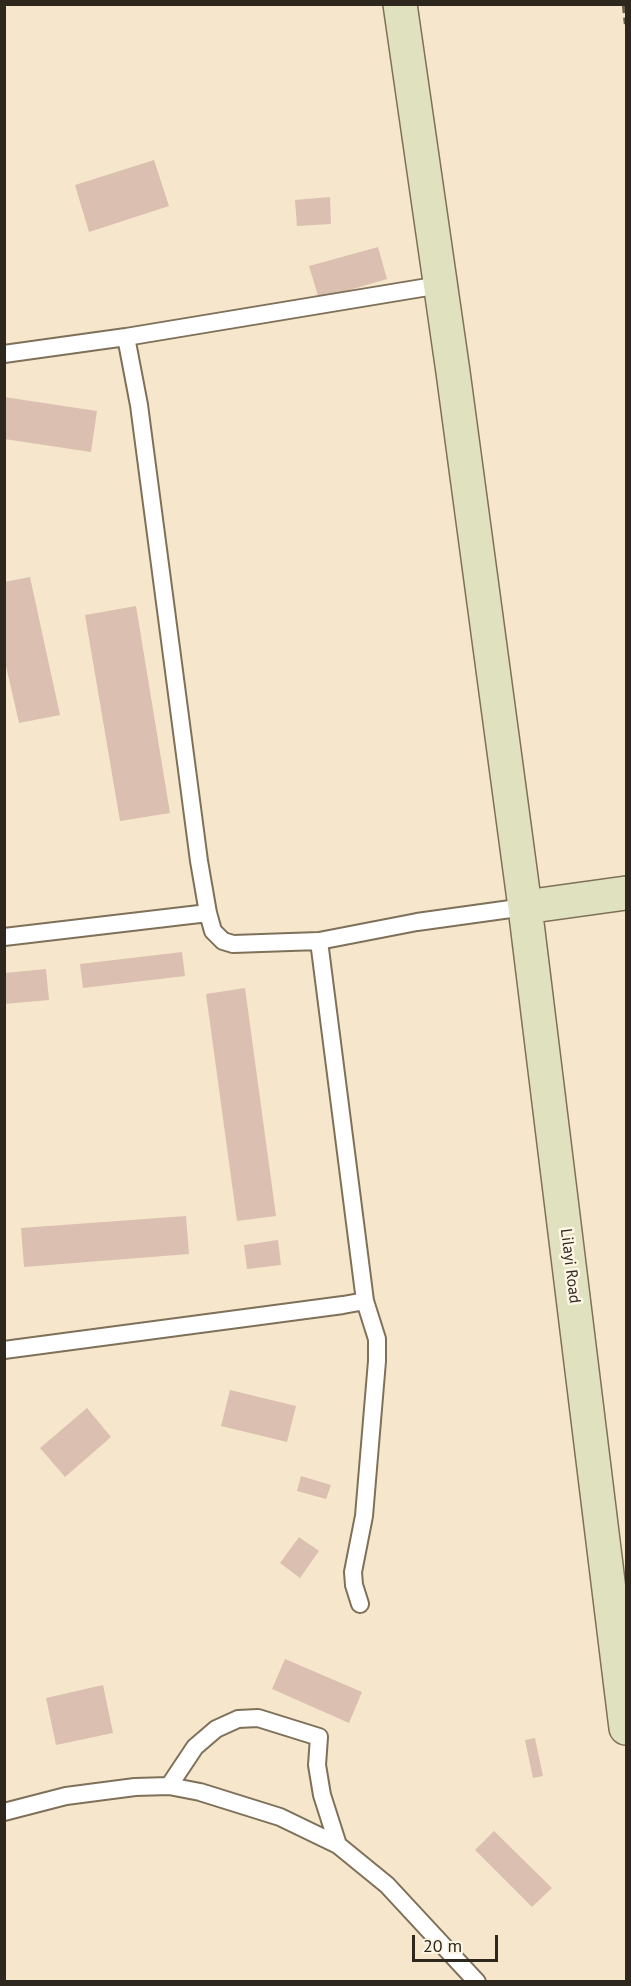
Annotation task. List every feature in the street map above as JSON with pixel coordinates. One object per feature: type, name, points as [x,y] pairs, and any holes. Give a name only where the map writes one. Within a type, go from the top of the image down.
[{"type":"street","name":"Lilayi Road","points":[[400,4],[525,907],[627,1728]]},
{"type":"street","points":[[525,907],[627,892]]},
{"type":"lane","points":[[4,354],[126,337],[440,285]]},
{"type":"lane","points":[[126,337],[139,405],[199,861],[213,931],[223,941],[233,944],[319,941],[417,922],[525,907]]},
{"type":"lane","points":[[4,937],[208,913]]},
{"type":"lane","points":[[319,941],[365,1301],[377,1339],[364,1516],[353,1572],[354,1585],[360,1604]]},
{"type":"lane","points":[[4,1350],[365,1301]]},
{"type":"lane","points":[[169,1786],[195,1747],[216,1729],[238,1719],[258,1718],[319,1737],[317,1765],[322,1795],[338,1845]]},
{"type":"lane","points":[[4,1812],[66,1796],[135,1787],[169,1786],[200,1792],[280,1817],[338,1845],[387,1885],[477,1982]]},
{"type":"building","points":[[154,160],[169,206],[89,232],[75,185]]},
{"type":"building","points":[[330,197],[331,224],[297,226],[295,200]]},
{"type":"building","points":[[378,247],[387,279],[319,299],[309,266]]},
{"type":"building","points":[[4,397],[97,411],[91,452],[4,439]]},
{"type":"building","points":[[30,577],[60,715],[19,723],[4,657],[4,582]]},
{"type":"building","points":[[136,606],[170,813],[120,821],[85,615]]},
{"type":"building","points":[[182,952],[185,976],[83,988],[80,964]]},
{"type":"building","points":[[46,969],[49,1000],[4,1004],[4,973]]},
{"type":"building","points":[[245,988],[276,1216],[237,1221],[206,994]]},
{"type":"building","points":[[186,1216],[189,1254],[24,1267],[21,1228]]},
{"type":"building","points":[[278,1240],[281,1265],[247,1269],[244,1245]]},
{"type":"building","points":[[230,1390],[296,1406],[287,1442],[221,1426]]},
{"type":"building","points":[[87,1408],[111,1437],[65,1477],[40,1448]]},
{"type":"building","points":[[301,1476],[331,1485],[326,1499],[297,1491]]},
{"type":"building","points":[[299,1537],[319,1551],[300,1578],[280,1563]]},
{"type":"building","points":[[285,1659],[362,1692],[349,1723],[272,1689]]},
{"type":"building","points":[[103,1685],[113,1733],[56,1745],[46,1698]]},
{"type":"building","points":[[535,1738],[543,1776],[533,1778],[525,1740]]},
{"type":"building","points":[[494,1831],[552,1888],[532,1907],[475,1850]]},
{"type":"railway","points":[[624,4],[626,24]]}]
